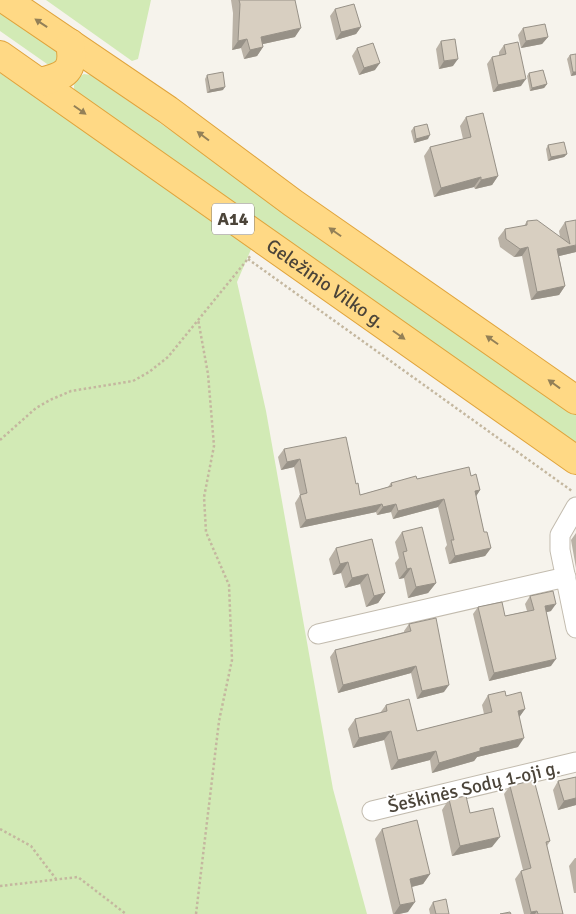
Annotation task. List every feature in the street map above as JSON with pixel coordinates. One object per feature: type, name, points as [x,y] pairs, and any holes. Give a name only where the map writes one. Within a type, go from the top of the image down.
[{"type":"highway","name":"A14","points":[[6,0],[168,110],[301,208],[576,400]]},
{"type":"highway","points":[[40,82],[58,78],[69,69],[73,60],[70,43]]},
{"type":"highway","name":"Geležinio Vilko g.","points":[[0,55],[40,82],[256,250],[496,404],[576,460]]},
{"type":"highway","points":[[496,404],[524,436],[567,468],[576,478]]},
{"type":"street","points":[[574,514],[560,535],[576,628]]},
{"type":"street","points":[[318,634],[566,577]]},
{"type":"street","name":"Šeškinės Sodų 1-oji g.","points":[[372,811],[576,762]]},
{"type":"path","points":[[0,440],[36,408],[50,400],[72,391],[133,381],[149,372],[168,357],[256,250],[576,494]]},
{"type":"path","points":[[196,914],[219,721],[232,660],[228,585],[206,532],[204,497],[214,446],[208,374],[198,319]]},
{"type":"path","points":[[0,828],[31,846],[56,880]]},
{"type":"path","points":[[0,886],[78,877],[126,914]]},
{"type":"green space","points":[[46,0],[151,0],[138,59],[132,61]]},
{"type":"green space","points":[[0,11],[57,51],[62,57],[61,62],[50,66],[0,31]]},
{"type":"green space","points":[[0,73],[252,247],[237,282],[266,411],[333,789],[367,914],[0,914]]},
{"type":"green space","points":[[84,74],[91,75],[576,412],[576,444],[74,93],[74,85],[78,77]]},
{"type":"building","points":[[239,0],[295,0],[301,28],[261,37],[263,47],[250,50],[247,39],[238,41]]},
{"type":"building","points":[[354,4],[361,27],[341,32],[335,9]]},
{"type":"building","points":[[545,24],[548,37],[526,41],[523,28]]},
{"type":"building","points":[[455,39],[458,59],[444,61],[441,41]]},
{"type":"building","points":[[518,42],[526,79],[498,85],[492,57],[506,54],[504,45]]},
{"type":"building","points":[[373,43],[380,63],[364,68],[357,48]]},
{"type":"building","points":[[576,54],[576,72],[573,72],[570,55]]},
{"type":"building","points":[[543,70],[547,84],[532,88],[529,73]]},
{"type":"building","points":[[223,72],[225,87],[210,90],[207,75]]},
{"type":"building","points":[[483,113],[498,176],[481,180],[481,177],[441,188],[430,147],[471,137],[466,117]]},
{"type":"building","points":[[427,124],[430,135],[416,139],[414,127]]},
{"type":"building","points":[[564,142],[567,154],[551,157],[548,145]]},
{"type":"building","points":[[537,220],[570,244],[565,222],[576,220],[576,245],[557,249],[565,286],[537,292],[528,247],[520,249],[506,239],[505,229],[527,225],[527,221]]},
{"type":"building","points":[[346,437],[360,495],[392,486],[391,483],[416,476],[417,479],[469,467],[471,476],[476,474],[480,490],[475,491],[484,532],[487,532],[491,548],[455,556],[451,540],[454,540],[444,499],[398,511],[396,504],[383,507],[382,504],[306,520],[300,495],[307,493],[300,459],[287,462],[284,449]]},
{"type":"building","points":[[422,527],[436,583],[416,587],[411,568],[407,569],[403,552],[407,551],[402,532]]},
{"type":"building","points":[[372,539],[385,593],[374,596],[368,574],[352,578],[348,562],[340,564],[336,548]]},
{"type":"building","points":[[553,591],[556,604],[545,606],[556,659],[494,673],[478,607],[502,602],[505,616],[534,610],[530,596]]},
{"type":"building","points":[[436,618],[449,685],[422,691],[416,666],[343,685],[335,650],[411,631],[409,624]]},
{"type":"building","points":[[505,691],[506,696],[521,692],[525,709],[518,711],[524,738],[480,748],[480,751],[439,763],[436,751],[398,760],[391,731],[359,738],[355,719],[387,711],[386,705],[409,699],[417,731],[492,712],[488,695]]},
{"type":"building","points":[[576,777],[576,798],[564,801],[558,781]]},
{"type":"building","points":[[534,780],[550,841],[546,842],[563,914],[538,914],[537,911],[531,912],[521,871],[531,868],[510,786]]},
{"type":"building","points":[[466,796],[470,813],[493,808],[500,837],[460,846],[449,799]]},
{"type":"building","points":[[417,820],[430,874],[410,879],[415,902],[400,905],[382,829]]},
{"type":"building","points":[[446,899],[449,914],[436,914],[433,902]]}]
